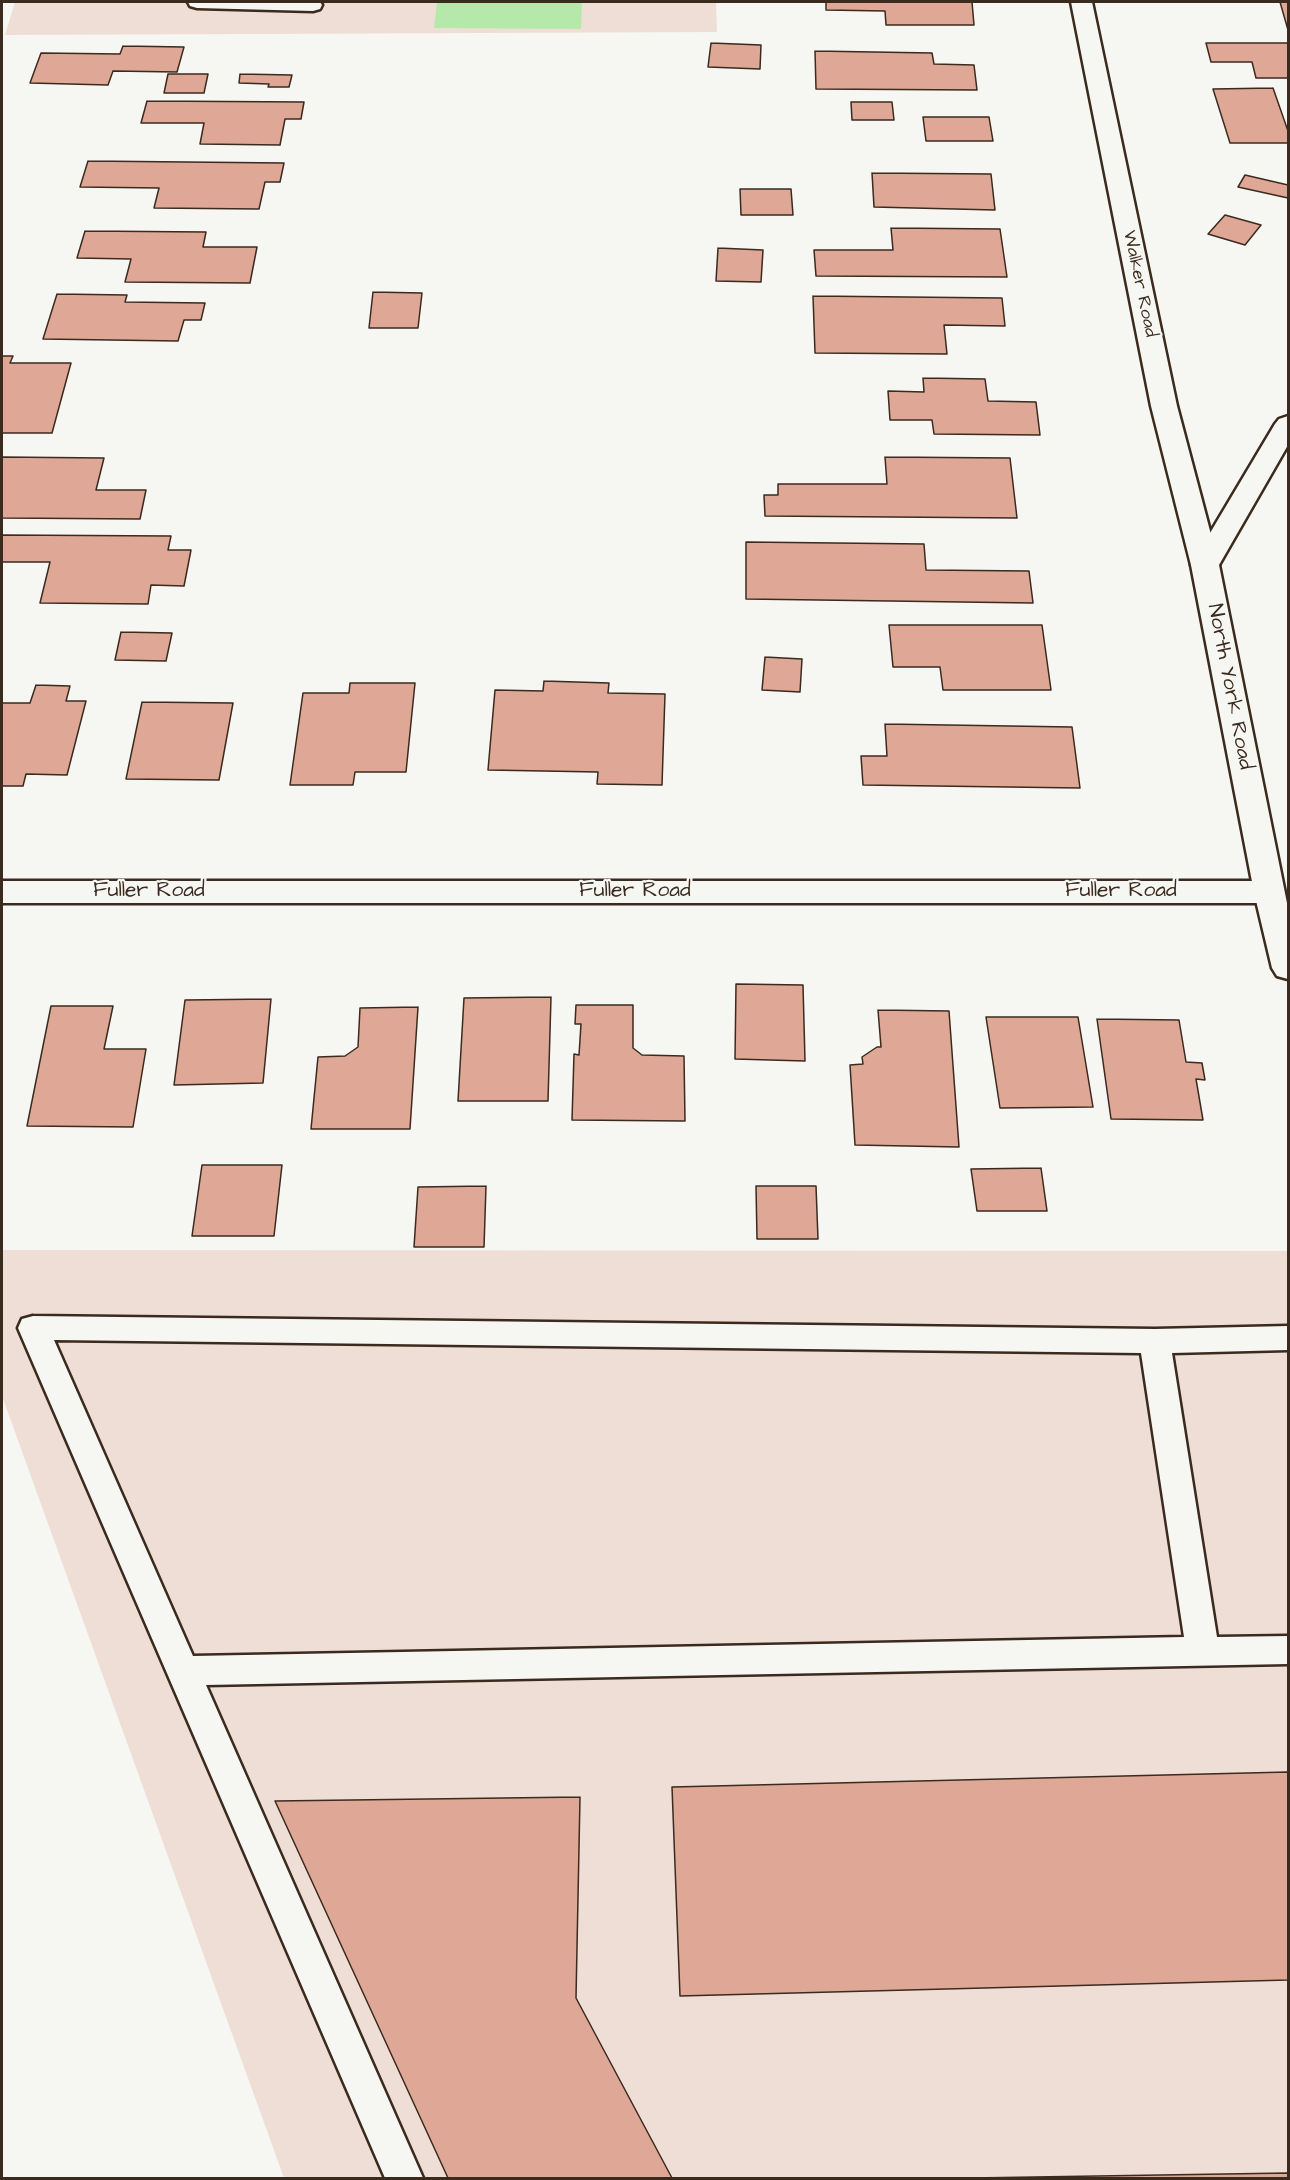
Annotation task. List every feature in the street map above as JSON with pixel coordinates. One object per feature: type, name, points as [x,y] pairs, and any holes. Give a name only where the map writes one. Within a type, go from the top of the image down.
[{"type":"street","name":"Walker Road","points":[[1082,2],[1164,406],[1205,565]]},
{"type":"street","points":[[1205,565],[1288,424]]},
{"type":"street","name":"North York Road","points":[[1205,565],[1269,892],[1288,968]]},
{"type":"street","name":"Fuller Road","points":[[2,892],[1269,892]]},
{"type":"lane","points":[[197,2],[313,5]]},
{"type":"lane","points":[[405,2178],[33,1328],[1155,1341],[1288,1338]]},
{"type":"lane","points":[[1155,1341],[1203,1652]]},
{"type":"lane","points":[[183,1671],[1288,1650]]},
{"type":"shaded area","points":[[15,2],[716,2],[717,32],[5,35]]},
{"type":"shaded area","points":[[2,1250],[1288,1251],[1288,2178],[284,2178],[2,1396]]},
{"type":"green space","points":[[437,2],[582,2],[581,29],[434,28]]},
{"type":"building","points":[[826,2],[972,2],[974,25],[886,25],[885,11],[826,10]]},
{"type":"building","points":[[1280,2],[1288,2],[1288,30]]},
{"type":"building","points":[[711,43],[761,45],[760,69],[708,67]]},
{"type":"building","points":[[1206,43],[1288,43],[1288,78],[1256,78],[1252,62],[1211,62]]},
{"type":"building","points":[[123,46],[184,47],[177,72],[113,71],[108,85],[30,83],[41,53],[120,54]]},
{"type":"building","points":[[815,51],[932,53],[934,64],[974,65],[977,90],[816,89]]},
{"type":"building","points":[[168,74],[208,74],[204,93],[164,93]]},
{"type":"building","points":[[240,74],[292,75],[289,87],[268,87],[269,84],[239,83]]},
{"type":"building","points":[[1273,88],[1288,131],[1288,143],[1230,143],[1213,89]]},
{"type":"building","points":[[147,101],[304,102],[301,119],[285,119],[280,145],[200,144],[204,123],[141,123]]},
{"type":"building","points":[[851,102],[892,102],[894,120],[852,120]]},
{"type":"building","points":[[923,117],[989,117],[993,141],[926,141]]},
{"type":"building","points":[[88,161],[284,163],[280,182],[265,182],[259,209],[154,208],[159,188],[80,187]]},
{"type":"building","points":[[872,173],[991,174],[995,210],[874,207]]},
{"type":"building","points":[[1245,175],[1288,185],[1288,198],[1238,187]]},
{"type":"building","points":[[740,189],[791,189],[793,215],[741,215]]},
{"type":"building","points":[[1225,215],[1261,225],[1245,245],[1208,234]]},
{"type":"building","points":[[891,228],[1000,229],[1007,277],[816,276],[814,250],[893,250]]},
{"type":"building","points":[[85,231],[206,232],[203,247],[257,247],[250,283],[125,282],[131,259],[77,258]]},
{"type":"building","points":[[718,248],[763,250],[761,282],[716,281]]},
{"type":"building","points":[[373,292],[422,293],[418,328],[369,328]]},
{"type":"building","points":[[57,294],[127,295],[125,302],[205,303],[201,320],[184,320],[178,341],[43,339]]},
{"type":"building","points":[[813,296],[1002,298],[1005,326],[944,325],[947,354],[815,353]]},
{"type":"building","points":[[2,356],[13,356],[10,363],[71,363],[52,433],[2,433]]},
{"type":"building","points":[[923,378],[985,379],[988,401],[1036,402],[1040,435],[934,434],[932,420],[890,420],[888,391],[924,392]]},
{"type":"building","points":[[2,457],[104,458],[96,490],[146,490],[140,519],[2,518]]},
{"type":"building","points":[[885,457],[1010,458],[1017,518],[765,516],[764,495],[778,495],[778,484],[887,484]]},
{"type":"building","points":[[2,535],[171,536],[168,550],[191,550],[184,586],[151,585],[148,604],[40,603],[50,562],[2,562]]},
{"type":"building","points":[[746,542],[924,544],[926,570],[1029,571],[1033,603],[746,599]]},
{"type":"building","points":[[889,625],[1042,625],[1051,690],[943,690],[940,667],[893,667]]},
{"type":"building","points":[[121,632],[172,633],[166,661],[115,660]]},
{"type":"building","points":[[765,657],[802,659],[800,692],[762,690]]},
{"type":"building","points":[[544,681],[609,683],[608,693],[665,694],[662,785],[597,784],[598,772],[488,770],[495,690],[543,691]]},
{"type":"building","points":[[350,683],[415,683],[406,772],[355,772],[353,785],[290,785],[303,693],[349,693]]},
{"type":"building","points":[[36,685],[70,686],[66,701],[86,701],[67,775],[26,774],[23,786],[2,786],[2,703],[30,703]]},
{"type":"building","points":[[142,702],[233,703],[219,780],[126,779]]},
{"type":"building","points":[[885,724],[1072,727],[1080,788],[863,785],[861,756],[887,756]]},
{"type":"building","points":[[736,984],[803,985],[805,1061],[735,1059]]},
{"type":"building","points":[[551,997],[548,1101],[458,1101],[464,998]]},
{"type":"building","points":[[271,999],[263,1083],[174,1085],[185,1000]]},
{"type":"building","points":[[576,1005],[633,1005],[633,1048],[642,1055],[684,1056],[685,1121],[572,1120],[574,1054],[579,1055],[581,1024],[575,1024]]},
{"type":"building","points":[[51,1006],[113,1006],[104,1049],[146,1049],[133,1127],[27,1126]]},
{"type":"building","points":[[418,1007],[410,1129],[311,1129],[318,1057],[345,1056],[358,1047],[360,1008]]},
{"type":"building","points":[[878,1010],[949,1011],[959,1147],[855,1145],[850,1065],[863,1064],[862,1057],[877,1047],[881,1047]]},
{"type":"building","points":[[986,1017],[1078,1017],[1093,1107],[1000,1108]]},
{"type":"building","points":[[1097,1019],[1179,1020],[1186,1062],[1202,1063],[1205,1080],[1196,1079],[1203,1120],[1111,1119]]},
{"type":"building","points":[[202,1165],[282,1165],[274,1236],[192,1236]]},
{"type":"building","points":[[1041,1168],[1047,1211],[977,1211],[971,1169]]},
{"type":"building","points":[[486,1186],[484,1247],[414,1247],[418,1187]]},
{"type":"building","points":[[756,1186],[816,1186],[818,1239],[757,1239]]},
{"type":"building","points":[[1288,1772],[1288,1980],[680,1996],[672,1787]]},
{"type":"building","points":[[580,1797],[576,1998],[672,2178],[448,2178],[275,1801]]},
{"type":"building","points":[[1288,2173],[1288,2178],[970,2178]]}]
